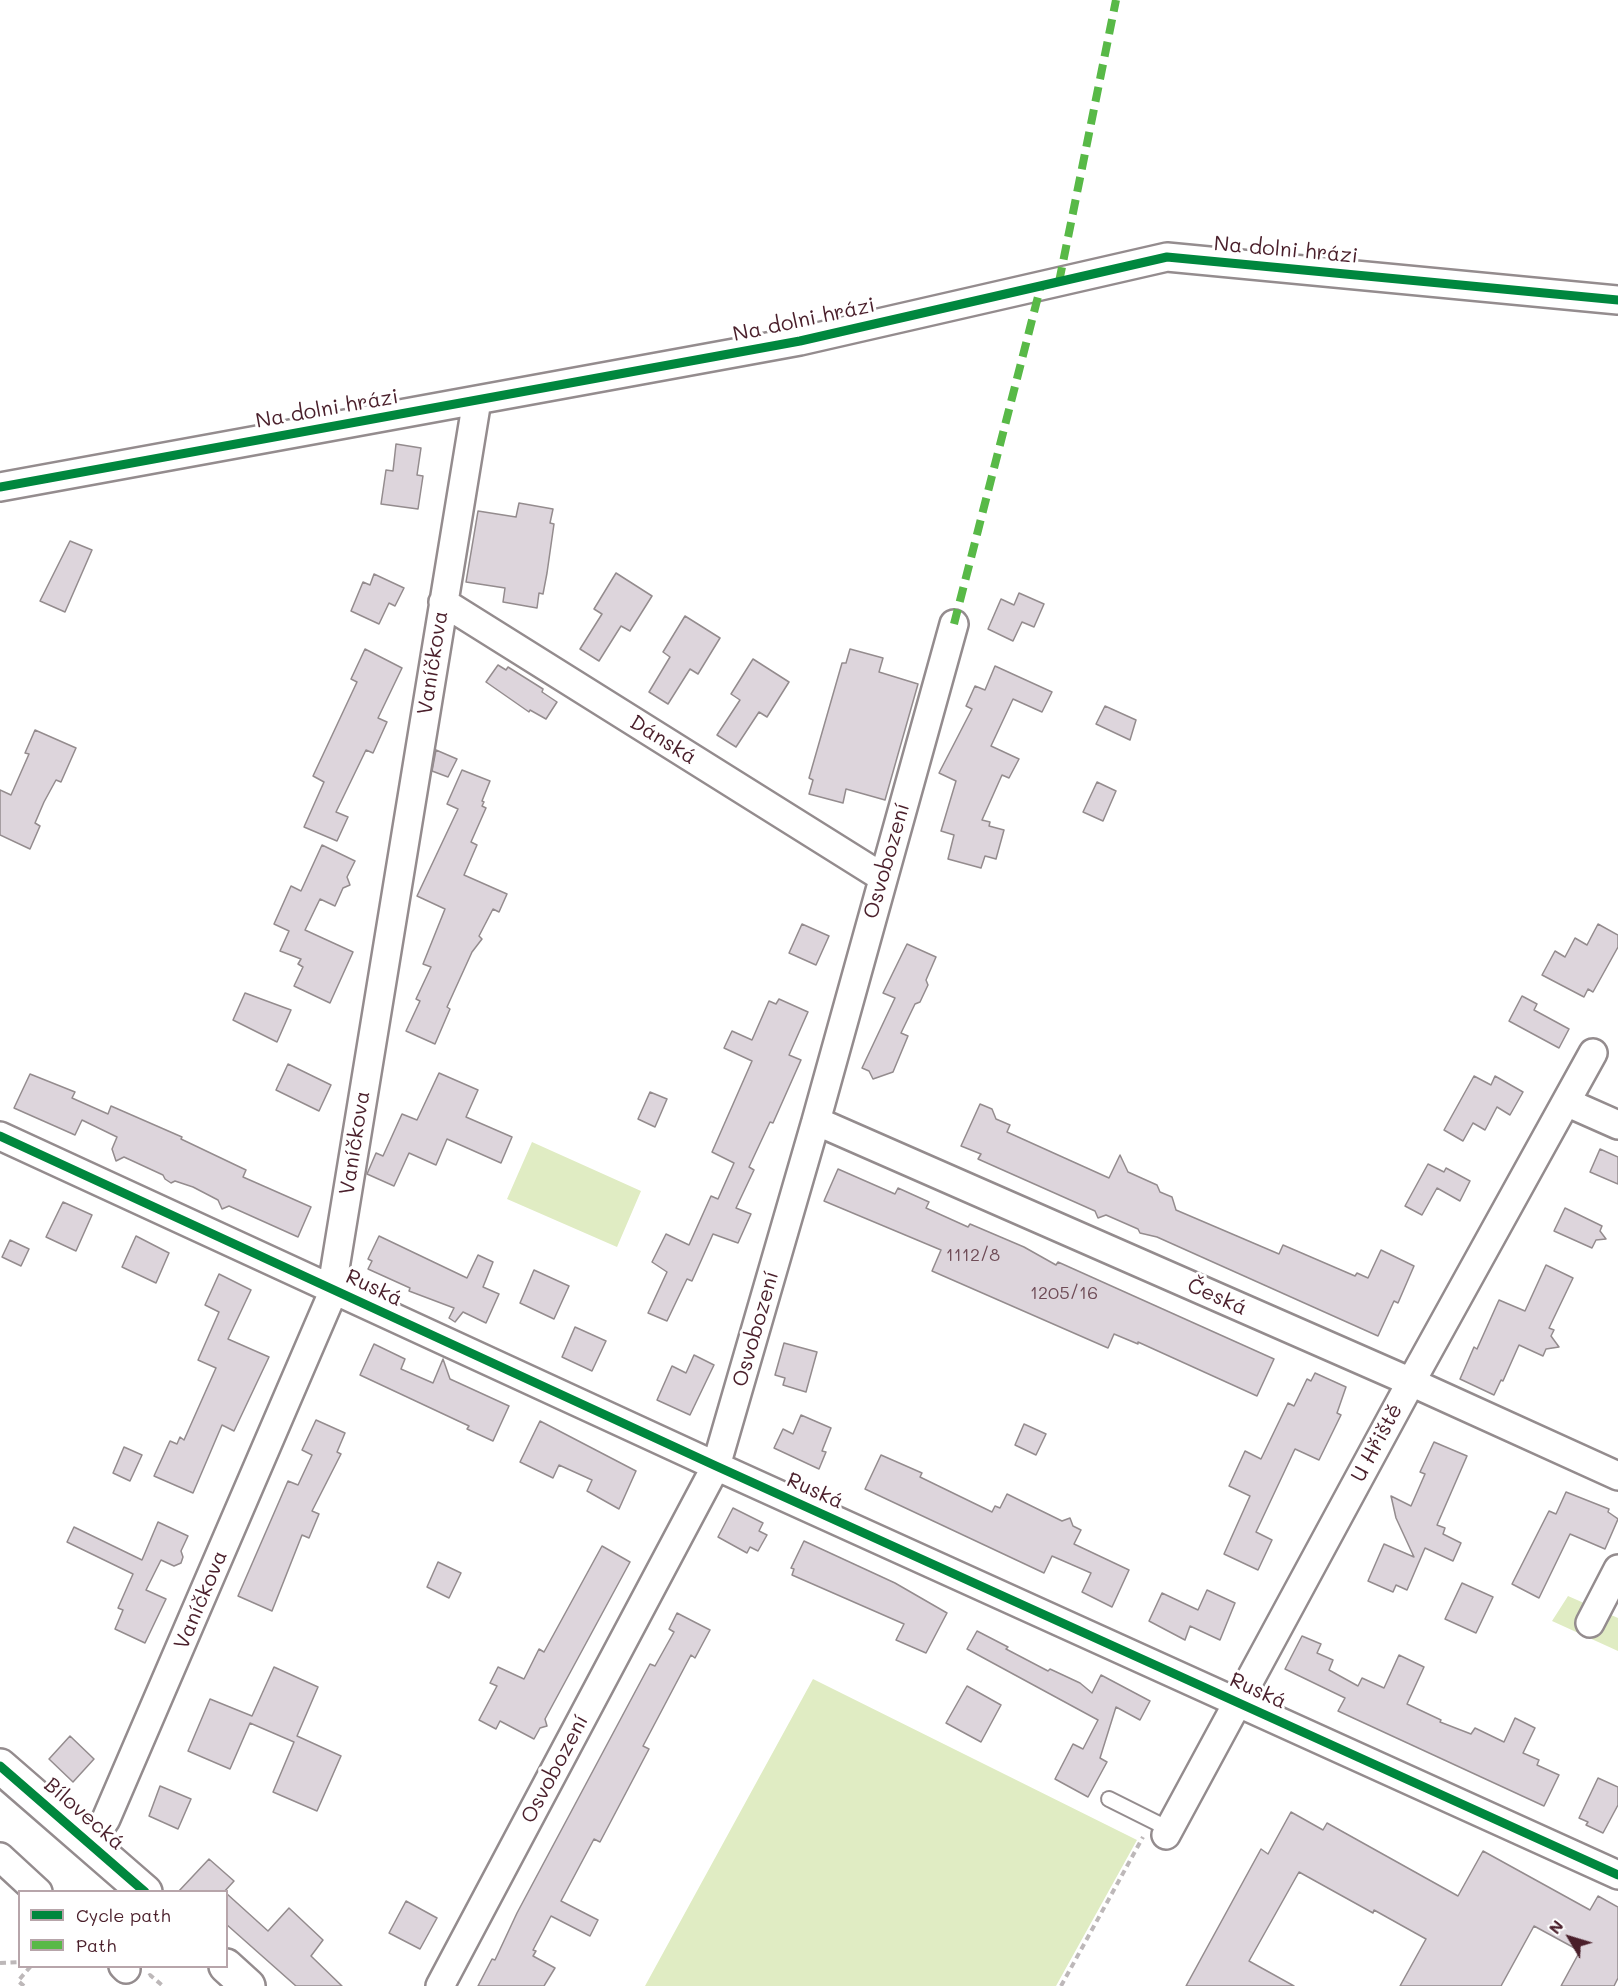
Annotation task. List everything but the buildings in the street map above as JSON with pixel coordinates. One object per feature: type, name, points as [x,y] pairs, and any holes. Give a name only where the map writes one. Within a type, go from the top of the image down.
[{"type":"main road","name":"Bílovecká","points":[[0,1766],[143,1890]]},
{"type":"main road","points":[[228,1968],[248,1986]]},
{"type":"street","name":"Na dolni hrázi","points":[[0,487],[800,341],[1167,257],[1618,300]]},
{"type":"street","name":"Vaníčkova","points":[[90,1843],[106,1819],[323,1318],[333,1288],[477,400]]},
{"type":"street","name":"Dánská","points":[[443,603],[882,877]]},
{"type":"street","name":"Osvobození","points":[[440,1986],[716,1466],[816,1121],[954,624]]},
{"type":"street","name":"U Hřiště","points":[[1162,1828],[1238,1702],[1593,1053]]},
{"type":"street","points":[[1566,1102],[1618,1125]]},
{"type":"street","name":"Česká","points":[[816,1121],[1411,1382],[1618,1476]]},
{"type":"street","name":"Ruská","points":[[0,1136],[716,1466],[1618,1875]]},
{"type":"street","points":[[1590,1623],[1618,1569]]},
{"type":"street","points":[[0,1857],[36,1890]]},
{"type":"lane","points":[[1109,1799],[1162,1828]]},
{"type":"path","points":[[1061,1986],[1162,1828]]},
{"type":"path","points":[[0,1963],[18,1962]]},
{"type":"path","points":[[24,1986],[18,1981],[29,1968]]},
{"type":"path","points":[[130,1973],[150,1975],[163,1986]]},
{"type":"green space","points":[[532,1142],[641,1191],[617,1247],[507,1199]]},
{"type":"green space","points":[[1568,1596],[1618,1618],[1618,1651],[1552,1621]]},
{"type":"green space","points":[[813,1679],[1137,1840],[1056,1986],[645,1986]]},
{"type":"marked path","points":[[1059,282],[1116,0]]},
{"type":"marked path","points":[[954,624],[1041,285]]},
{"type":"cycle path","points":[[0,487],[800,341],[1167,257],[1618,300]]},
{"type":"cycle path","points":[[0,1136],[716,1466],[1618,1875]]},
{"type":"cycle path","points":[[0,1766],[143,1890]]}]
